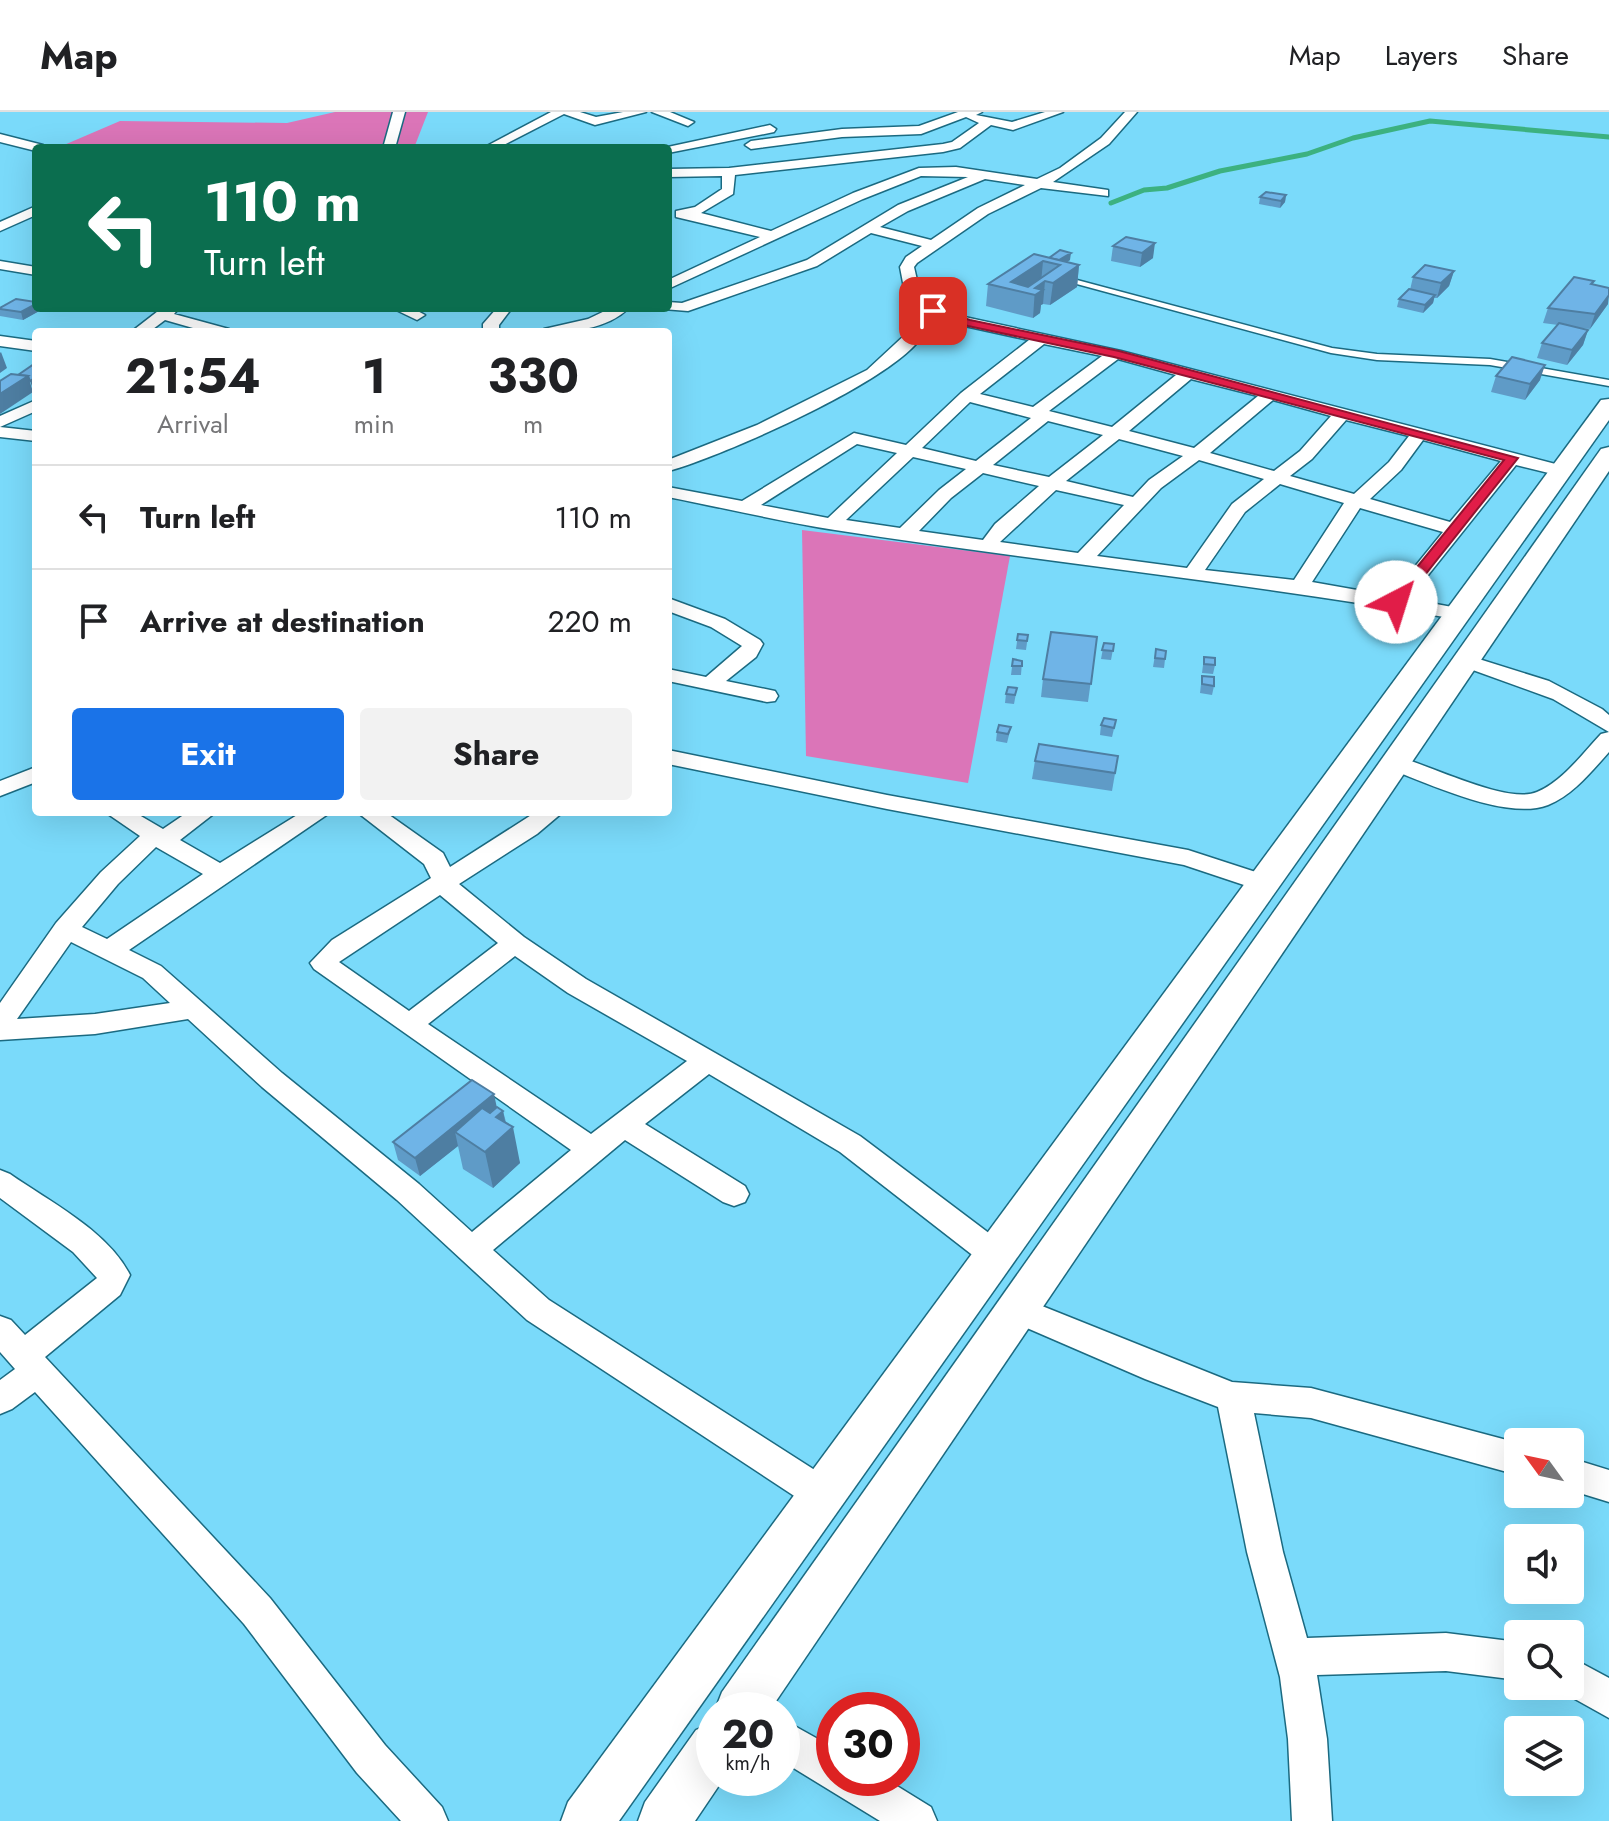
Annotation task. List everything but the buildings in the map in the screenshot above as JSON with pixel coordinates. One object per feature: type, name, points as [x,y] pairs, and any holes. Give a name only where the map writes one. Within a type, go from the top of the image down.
[{"type":"street","points":[[390,144],[399,112]]},
{"type":"street","points":[[497,144],[560,112]]},
{"type":"street","points":[[569,112],[595,121],[640,112]]},
{"type":"street","points":[[658,112],[688,122]]},
{"type":"street","points":[[751,145],[842,133],[921,130],[954,113],[976,112]]},
{"type":"street","points":[[954,113],[987,123],[1013,126],[1057,112]]},
{"type":"street","points":[[672,464],[763,429],[873,373],[915,334],[919,325],[908,264],[983,211],[1045,182],[1105,141],[1131,112]]},
{"type":"street","points":[[672,173],[729,172],[952,147],[987,123]]},
{"type":"street","points":[[672,148],[773,129]]},
{"type":"street","points":[[0,138],[32,146]]},
{"type":"street","points":[[0,155],[22,144]]},
{"type":"street","points":[[672,283],[894,181],[925,170],[984,174],[1103,193]]},
{"type":"street","points":[[672,216],[699,210],[728,191],[729,172]]},
{"type":"street","points":[[672,306],[691,305],[812,263],[903,208],[984,174]]},
{"type":"street","points":[[869,177],[894,181]]},
{"type":"street","points":[[0,227],[32,212]]},
{"type":"street","points":[[684,213],[773,236]]},
{"type":"street","points":[[870,229],[933,245]]},
{"type":"street","points":[[0,265],[32,270]]},
{"type":"street","points":[[916,305],[956,320],[1115,354],[1561,471]]},
{"type":"street","points":[[145,328],[167,312],[213,328]]},
{"type":"street","points":[[409,312],[417,315]]},
{"type":"street","points":[[593,328],[616,312]]},
{"type":"street","points":[[832,524],[967,396],[1043,337]]},
{"type":"street","points":[[0,341],[32,345]]},
{"type":"street","points":[[906,533],[1039,414],[1115,354]]},
{"type":"street","points":[[988,546],[1001,529],[1051,483],[1150,408],[1188,373]]},
{"type":"street","points":[[1082,560],[1155,484],[1199,454],[1270,394]]},
{"type":"street","points":[[967,396],[1199,454],[1457,530]]},
{"type":"street","points":[[587,1821],[1609,405]]},
{"type":"street","points":[[0,422],[32,407]]},
{"type":"street","points":[[1192,575],[1238,508],[1306,455],[1343,413]]},
{"type":"street","points":[[0,432],[32,436]]},
{"type":"street","points":[[1300,586],[1356,500],[1395,466],[1420,433]]},
{"type":"street","points":[[745,507],[851,439],[1137,503]]},
{"type":"street","points":[[752,1692],[1609,454]]},
{"type":"street","points":[[1396,602],[1512,458]]},
{"type":"street","points":[[672,493],[832,524],[1192,575],[1300,586],[1456,613]]},
{"type":"street","points":[[672,606],[718,623],[753,644],[749,653],[708,685]]},
{"type":"street","points":[[1466,661],[1599,711],[1609,726]]},
{"type":"street","points":[[672,676],[767,696]]},
{"type":"street","points":[[1395,763],[1497,797],[1527,802],[1539,800],[1564,785],[1609,739]]},
{"type":"street","points":[[672,758],[1188,858],[1262,883]]},
{"type":"street","points":[[0,789],[32,776]]},
{"type":"street","points":[[123,816],[220,874]]},
{"type":"street","points":[[0,1023],[65,929],[108,878],[158,838],[197,816]]},
{"type":"street","points":[[110,950],[220,874],[313,816]]},
{"type":"street","points":[[375,816],[434,859],[443,880],[515,943],[577,986],[850,1144],[995,1255]]},
{"type":"street","points":[[546,816],[512,842],[380,920],[323,963],[592,1149]]},
{"type":"street","points":[[65,929],[152,972],[272,1080],[473,1249],[538,1310],[823,1495]]},
{"type":"street","points":[[409,1025],[515,943]]},
{"type":"street","points":[[0,1030],[95,1024],[194,1009]]},
{"type":"street","points":[[473,1249],[592,1149],[708,1060]]},
{"type":"street","points":[[624,1125],[734,1194]]},
{"type":"street","points":[[0,1182],[84,1243],[114,1275],[109,1286],[21,1352],[0,1399]]},
{"type":"street","points":[[1017,1309],[1157,1369],[1232,1397],[1311,1403],[1504,1455]]},
{"type":"street","points":[[21,1352],[257,1611],[371,1759],[428,1821]]},
{"type":"street","points":[[1232,1397],[1246,1434],[1265,1553],[1294,1657],[1310,1756],[1312,1821]]},
{"type":"street","points":[[1584,1478],[1609,1486]]},
{"type":"street","points":[[1294,1657],[1446,1652],[1504,1659]]},
{"type":"street","points":[[1584,1684],[1609,1699]]},
{"type":"street","points":[[664,1821],[696,1774]]},
{"type":"street","points":[[876,1796],[917,1821]]},
{"type":"lane","points":[[1065,278],[1331,350],[1377,357],[1490,362],[1609,383]]},
{"type":"shaded area","points":[[335,112],[428,112],[416,144],[66,144],[120,121],[287,123]]},
{"type":"shaded area","points":[[802,530],[1010,556],[968,783],[806,756]]},
{"type":"waterway","points":[[1111,203],[1144,190],[1167,188],[1220,171],[1307,154],[1353,138],[1430,121],[1609,137]]},
{"type":"route","points":[[933,311],[968,322],[1115,354],[1512,458],[1396,602]]}]
